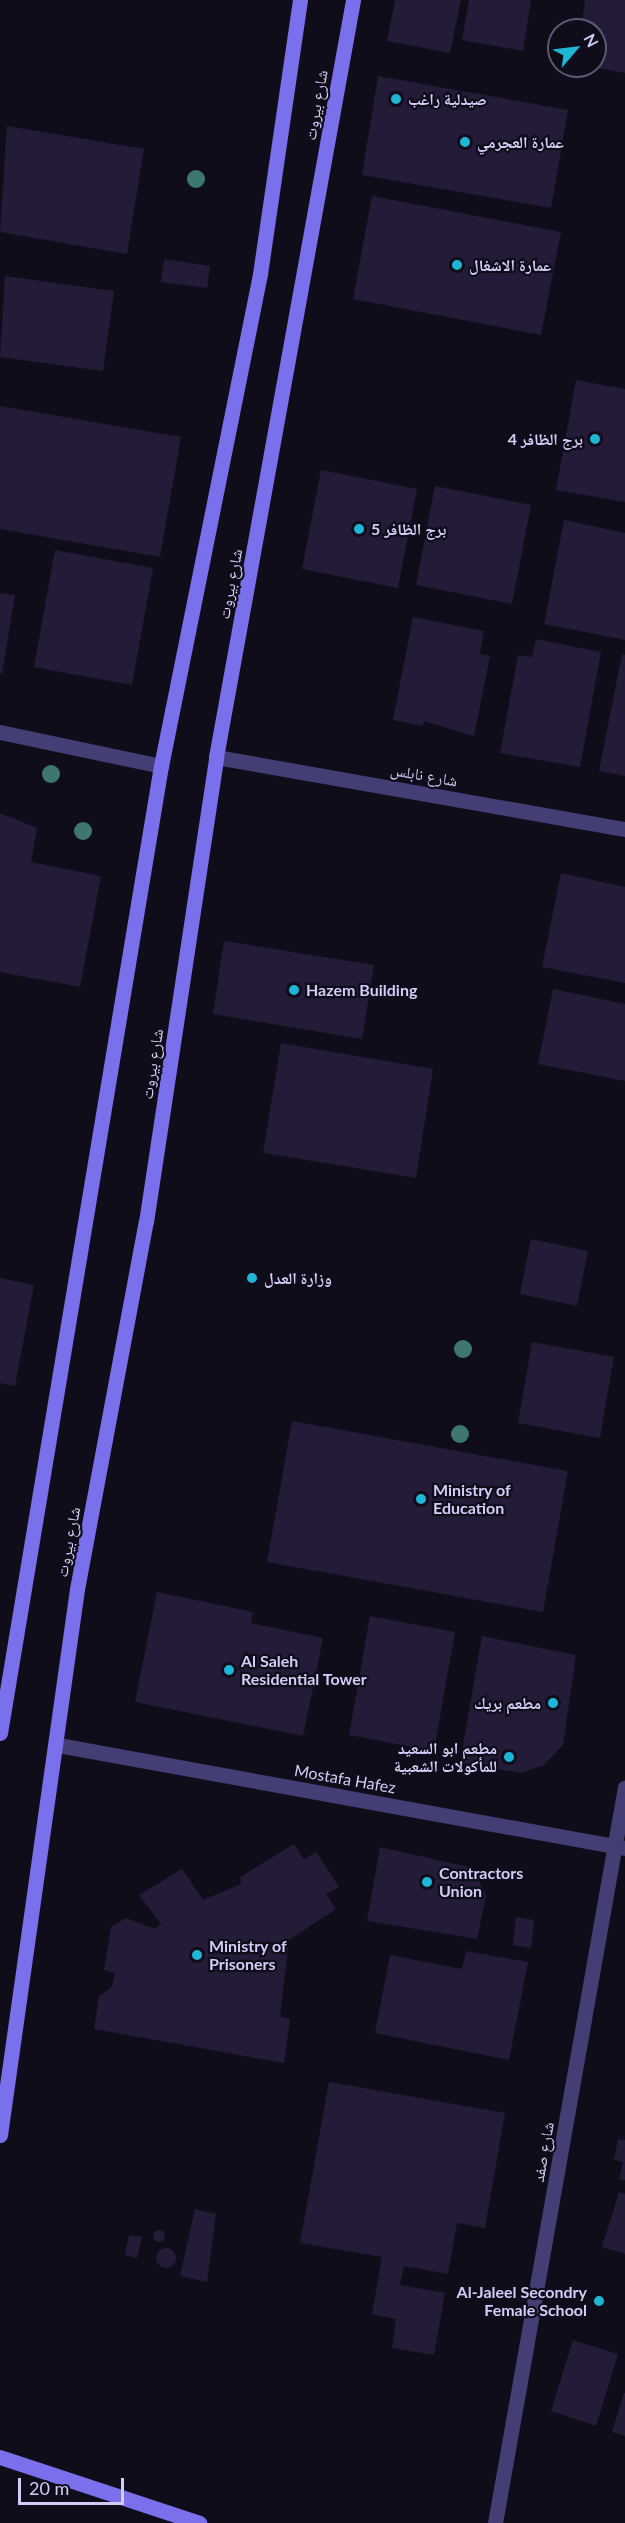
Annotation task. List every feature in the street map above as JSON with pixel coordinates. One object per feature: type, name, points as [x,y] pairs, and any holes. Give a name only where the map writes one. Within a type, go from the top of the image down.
[{"type":"main road","name":"شارع بيروت","points":[[0,1733],[161,766],[260,274],[300,0]]},
{"type":"main road","name":"شارع بيروت","points":[[0,2135],[58,1744],[77,1589],[146,1222],[216,757],[353,0]]},
{"type":"main road","points":[[0,2457],[199,2523]]},
{"type":"street","points":[[0,732],[161,766]]},
{"type":"street","name":"شارع نابلس","points":[[216,757],[625,829]]},
{"type":"street","name":"Mostafa Hafez","points":[[58,1744],[621,1847]]},
{"type":"street","name":"شارع صفد","points":[[495,2523],[621,1847],[625,1787]]},
{"type":"building","points":[[395,0],[461,0],[450,53],[387,41]]},
{"type":"building","points":[[469,0],[531,0],[523,51],[462,40]]},
{"type":"building","points":[[585,0],[625,0],[625,73],[607,70],[607,18],[583,18]]},
{"type":"building","name":"عمارة العجرمي","points":[[378,76],[568,110],[551,208],[362,175]]},
{"type":"building","points":[[7,126],[144,149],[127,254],[0,232]]},
{"type":"building","name":"عمارة الاشغال","points":[[372,196],[561,232],[541,335],[353,299]]},
{"type":"building","points":[[164,259],[210,266],[207,288],[161,282]]},
{"type":"building","points":[[5,276],[114,291],[103,371],[0,357]]},
{"type":"building","name":"برج الظافر 4","points":[[576,380],[625,389],[625,502],[556,490]]},
{"type":"building","points":[[0,406],[181,437],[160,557],[0,529]]},
{"type":"building","name":"برج الظافر 5","points":[[321,470],[417,489],[398,588],[302,569]]},
{"type":"building","points":[[435,486],[531,505],[512,604],[416,585]]},
{"type":"building","points":[[564,520],[625,533],[625,640],[544,624]]},
{"type":"building","points":[[55,550],[153,568],[132,685],[34,667]]},
{"type":"building","points":[[0,593],[15,595],[2,674],[0,673]]},
{"type":"building","points":[[413,617],[484,631],[480,654],[490,656],[474,736],[424,721],[423,726],[393,720]]},
{"type":"building","points":[[536,639],[601,652],[580,767],[500,753],[518,655],[532,657]]},
{"type":"building","points":[[622,654],[625,655],[625,776],[599,771]]},
{"type":"building","points":[[0,813],[37,828],[31,862],[101,876],[80,987],[0,972]]},
{"type":"building","points":[[561,873],[625,887],[625,983],[542,967]]},
{"type":"building","name":"Hazem Building","points":[[224,941],[374,965],[362,1039],[213,1014]]},
{"type":"building","points":[[553,989],[625,1004],[625,1081],[538,1064]]},
{"type":"building","points":[[281,1043],[433,1069],[416,1178],[263,1153]]},
{"type":"building","points":[[531,1239],[588,1251],[577,1306],[520,1294]]},
{"type":"building","points":[[0,1278],[34,1285],[15,1386],[0,1383]]},
{"type":"building","points":[[532,1342],[614,1357],[600,1438],[518,1423]]},
{"type":"building","name":"Ministry of Education","points":[[292,1421],[568,1471],[543,1612],[267,1562]]},
{"type":"building","name":"Al Saleh Residential Tower","points":[[157,1592],[253,1612],[251,1623],[323,1638],[303,1736],[135,1702]]},
{"type":"building","points":[[370,1616],[455,1632],[434,1751],[349,1735]]},
{"type":"building","points":[[482,1636],[576,1655],[563,1745],[544,1765],[521,1773],[460,1763]]},
{"type":"building","name":"Ministry of Prisoners","points":[[294,1844],[304,1859],[316,1852],[339,1887],[326,1894],[336,1909],[289,1940],[280,2017],[290,2019],[284,2063],[94,2029],[99,1996],[112,1987],[115,1973],[104,1970],[111,1927],[126,1918],[155,1929],[161,1924],[139,1895],[182,1869],[203,1900],[241,1884],[240,1877]]},
{"type":"building","name":"Contractors Union","points":[[380,1847],[473,1868],[486,1896],[477,1939],[367,1921]]},
{"type":"building","points":[[516,1917],[534,1920],[531,1948],[513,1945]]},
{"type":"building","points":[[466,1951],[528,1962],[509,2060],[375,2033],[390,1955],[462,1969]]},
{"type":"building","points":[[329,2082],[505,2113],[485,2228],[457,2223],[448,2274],[404,2266],[400,2285],[445,2293],[434,2355],[392,2348],[396,2319],[372,2314],[382,2257],[300,2243]]},
{"type":"building","points":[[618,2139],[625,2140],[625,2180],[619,2179],[623,2162],[614,2160]]},
{"type":"building","points":[[619,2192],[625,2194],[625,2254],[602,2247]]},
{"type":"building","points":[[195,2209],[216,2214],[207,2282],[180,2276]]},
{"type":"building","points":[[161,2230],[165,2236],[161,2242],[157,2242],[153,2234]]},
{"type":"building","points":[[129,2235],[142,2237],[137,2258],[125,2255]]},
{"type":"building","points":[[166,2248],[173,2251],[176,2258],[173,2265],[166,2268],[159,2265],[156,2258],[159,2251]]},
{"type":"building","points":[[573,2340],[618,2354],[596,2426],[551,2411]]},
{"type":"building","points":[[625,2393],[625,2436],[612,2432]]},
{"type":"place","name":"صيدلية راغب","points":[[396,99]]},
{"type":"place","name":"عمارة العجرمي","points":[[465,142]]},
{"type":"place","name":"عمارة الاشغال","points":[[457,265]]},
{"type":"place","name":"برج الظافر 4","points":[[595,439]]},
{"type":"place","name":"برج الظافر 5","points":[[359,529]]},
{"type":"place","name":"Hazem Building","points":[[294,990]]},
{"type":"place","name":"وزارة العدل","points":[[252,1278]]},
{"type":"place","name":"Ministry of Education","points":[[421,1499]]},
{"type":"place","name":"Al Saleh Residential Tower","points":[[229,1670]]},
{"type":"place","name":"مطعم بريك","points":[[553,1703]]},
{"type":"place","name":"مطعم ابو السعيد للمأكولات الشعبية","points":[[509,1757]]},
{"type":"place","name":"Contractors Union","points":[[427,1882]]},
{"type":"place","name":"Ministry of Prisoners","points":[[197,1955]]},
{"type":"place","name":"Al-Jaleel Secondry Female School","points":[[599,2301]]}]
